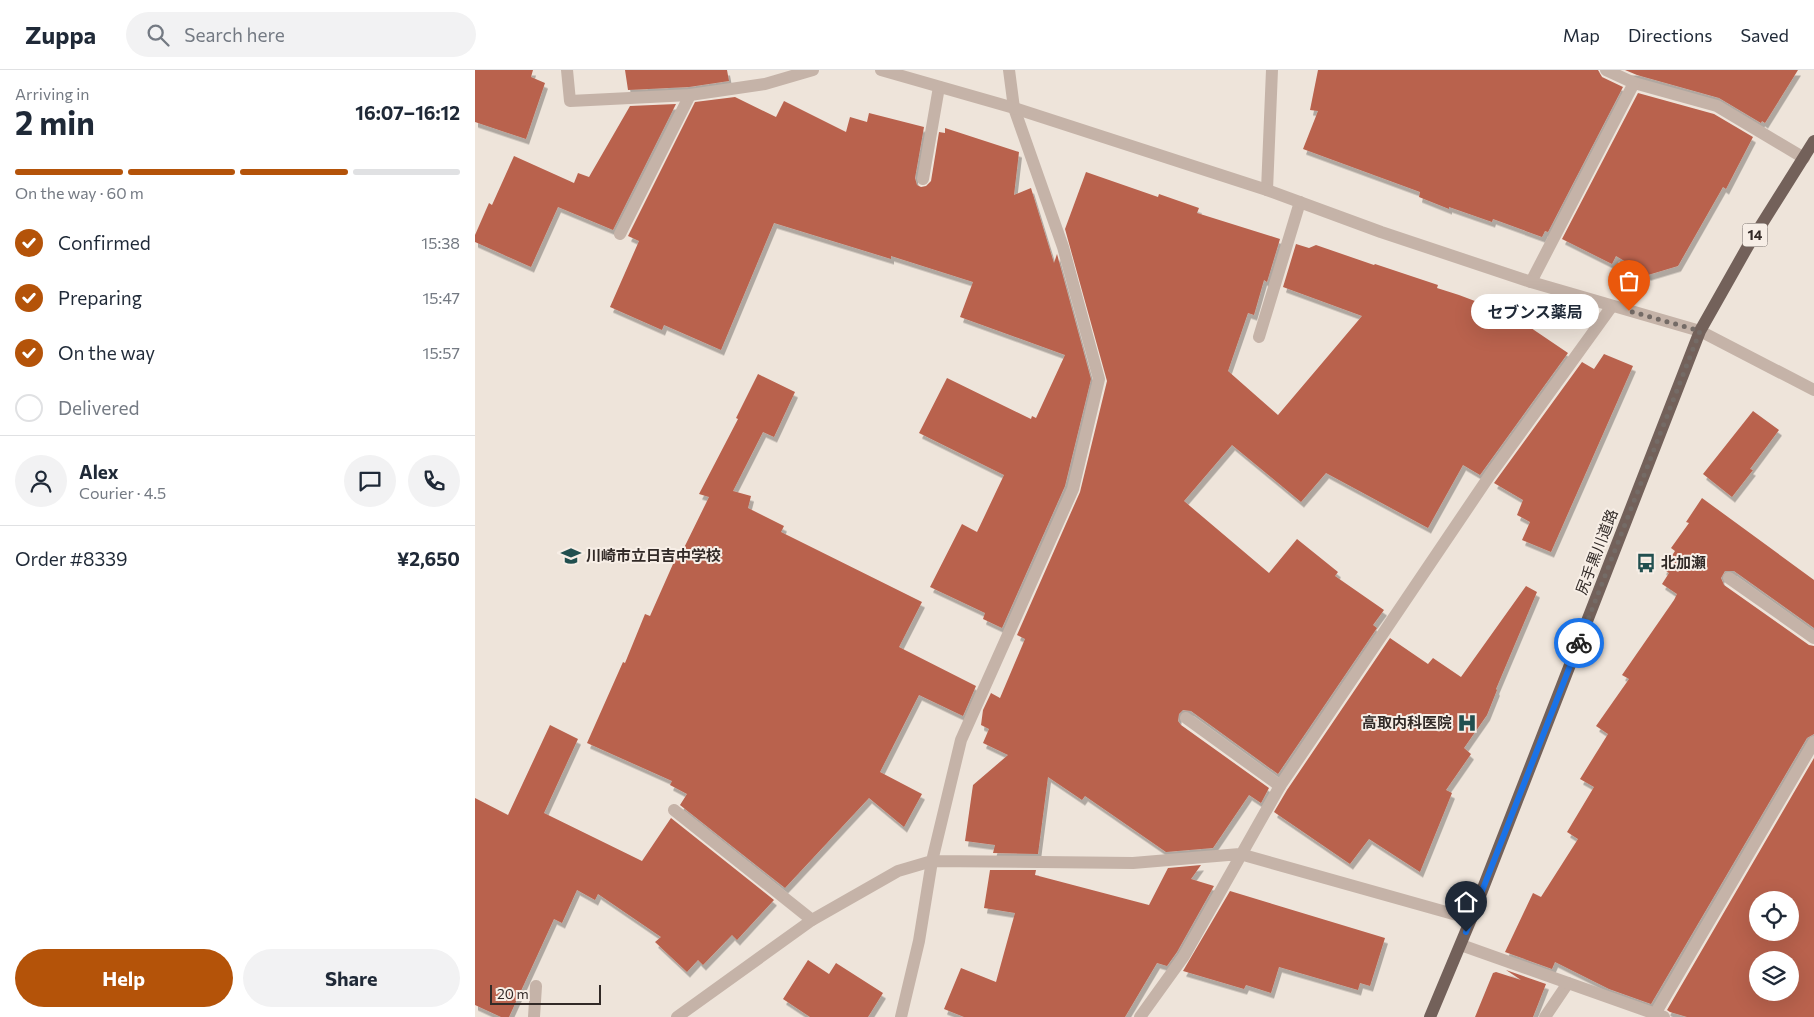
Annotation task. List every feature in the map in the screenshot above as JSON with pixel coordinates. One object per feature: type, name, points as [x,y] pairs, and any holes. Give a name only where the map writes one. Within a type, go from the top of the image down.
[{"type":"main road","name":"尻手黒川道路","points":[[1430,1017],[1471,920],[1700,331],[1749,246],[1814,142]]},
{"type":"street","points":[[567,70],[570,101],[690,95],[765,84],[813,70]]},
{"type":"street","points":[[881,70],[1014,108],[1267,190],[1531,282],[1700,331],[1814,390]]},
{"type":"street","points":[[901,1017],[919,942],[932,861],[961,740],[1073,489],[1099,379],[1063,247],[1014,108],[1009,70]]},
{"type":"street","points":[[1267,190],[1272,70]]},
{"type":"street","points":[[1606,70],[1634,83],[1717,106],[1804,158]]},
{"type":"street","points":[[1531,282],[1634,83]]},
{"type":"street","points":[[923,179],[939,87]]},
{"type":"street","points":[[620,234],[690,95]]},
{"type":"street","points":[[1259,337],[1300,202]]},
{"type":"street","points":[[1140,1017],[1183,956],[1280,786],[1490,475],[1612,306]]},
{"type":"street","points":[[1729,578],[1814,638]]},
{"type":"street","points":[[1186,718],[1280,786]]},
{"type":"street","points":[[1461,945],[1660,1015],[1814,742]]},
{"type":"street","points":[[674,810],[812,920]]},
{"type":"street","points":[[677,1017],[812,920],[899,871],[932,861],[1133,863],[1240,854],[1471,920]]},
{"type":"street","points":[[1545,1017],[1568,983]]},
{"type":"street","points":[[534,1017],[536,986]]},
{"type":"building","points":[[475,70],[533,70],[531,77],[545,83],[526,139],[475,122]]},
{"type":"building","points":[[625,70],[727,70],[729,81],[689,87],[628,90]]},
{"type":"building","points":[[1318,70],[1598,70],[1602,77],[1623,87],[1548,232],[1545,231],[1542,237],[1493,219],[1492,222],[1449,207],[1449,209],[1419,197],[1420,192],[1303,149],[1318,111],[1310,110]]},
{"type":"building","points":[[1625,70],[1798,70],[1765,123],[1762,121],[1761,123],[1719,98]]},
{"type":"building","points":[[1638,93],[1714,114],[1753,137],[1726,189],[1723,187],[1678,266],[1648,275],[1616,256],[1612,264],[1562,239]]},
{"type":"building","points":[[735,97],[776,117],[784,101],[846,132],[850,117],[867,122],[869,113],[924,127],[915,178],[917,185],[921,187],[926,186],[931,181],[939,132],[945,133],[945,128],[1019,152],[1014,195],[1031,188],[1054,263],[1057,254],[1091,379],[1065,486],[1002,628],[983,619],[985,613],[930,587],[962,524],[977,532],[1004,475],[919,433],[947,378],[1031,419],[1032,416],[1036,418],[1065,355],[960,317],[973,282],[891,256],[891,259],[774,223],[721,350],[664,325],[662,330],[610,307],[639,241],[628,236],[695,102]]},
{"type":"building","points":[[676,104],[613,230],[558,207],[531,267],[475,242],[475,235],[489,203],[492,205],[514,156],[574,183],[578,173],[589,177],[630,106]]},
{"type":"building","points":[[1086,172],[1158,197],[1159,194],[1199,208],[1197,213],[1280,239],[1267,282],[1264,280],[1254,315],[1248,313],[1228,371],[1278,415],[1362,316],[1283,287],[1296,244],[1309,248],[1316,245],[1438,285],[1437,288],[1512,315],[1568,353],[1480,475],[1463,465],[1428,528],[1326,473],[1301,502],[1232,445],[1184,501],[1269,573],[1297,539],[1338,572],[1335,576],[1384,610],[1373,625],[1377,628],[1278,774],[1191,711],[1183,710],[1179,714],[1178,721],[1181,725],[1269,788],[1261,803],[1249,795],[1213,848],[1166,852],[1085,796],[1082,800],[1048,777],[1038,854],[993,853],[995,845],[965,841],[973,785],[1008,755],[983,743],[989,729],[981,725],[983,710],[991,693],[1000,698],[1025,639],[1017,635],[1080,492],[1107,381],[1065,229]]},
{"type":"building","points":[[1604,354],[1633,366],[1551,552],[1522,540],[1530,522],[1517,515],[1523,500],[1494,483],[1582,362],[1594,369]]},
{"type":"building","points":[[758,374],[795,392],[774,437],[763,432],[733,491],[751,496],[748,508],[784,526],[781,532],[922,602],[899,647],[976,686],[963,716],[919,695],[880,772],[922,794],[904,827],[869,798],[785,888],[680,805],[687,794],[670,785],[672,781],[587,743],[623,662],[625,663],[645,614],[650,616],[677,555],[680,556],[709,497],[699,494],[738,419],[736,418]]},
{"type":"building","points":[[1753,411],[1779,430],[1750,469],[1753,470],[1732,497],[1703,474]]},
{"type":"building","points":[[1702,498],[1814,580],[1814,628],[1734,571],[1725,571],[1721,578],[1724,585],[1809,645],[1814,646],[1814,734],[1807,738],[1651,1004],[1609,989],[1555,962],[1552,969],[1505,952],[1533,893],[1541,897],[1578,839],[1567,832],[1594,787],[1580,779],[1608,734],[1596,726],[1629,679],[1622,675],[1677,594],[1662,584],[1669,573],[1663,569],[1675,551],[1671,548],[1689,523],[1686,522]]},
{"type":"building","points":[[1526,586],[1537,592],[1487,715],[1464,748],[1471,754],[1446,790],[1452,793],[1420,872],[1369,839],[1350,864],[1274,812],[1390,638],[1428,664],[1433,658],[1461,677]]},
{"type":"building","points":[[550,725],[578,739],[544,813],[642,861],[671,818],[774,900],[737,940],[732,935],[703,965],[698,960],[687,972],[655,942],[661,937],[598,894],[595,900],[577,890],[562,923],[554,919],[509,1017],[501,1017],[475,1005],[475,798],[508,815]]},
{"type":"building","points":[[1814,758],[1814,1017],[1687,1017],[1667,1010]]},
{"type":"building","points":[[1201,865],[1191,879],[1214,886],[1177,952],[1167,966],[1157,963],[1125,1017],[964,1017],[944,1009],[961,968],[996,982],[1015,913],[984,908],[990,870],[1036,870],[1035,875],[1149,905],[1168,868]]},
{"type":"building","points":[[1230,891],[1385,938],[1370,986],[1360,983],[1358,990],[1279,967],[1271,993],[1246,985],[1244,989],[1183,971]]},
{"type":"building","points":[[808,960],[829,974],[836,963],[883,993],[868,1017],[810,1017],[783,999]]},
{"type":"building","points":[[1506,970],[1546,984],[1533,1017],[1475,1017],[1493,973],[1496,972],[1521,980]]},
{"type":"way so far","points":[[1579,643],[1700,331],[1629,311]]},
{"type":"place","name":"セブンス薬局","points":[[1629,311]]},
{"type":"place","name":"川崎市立日吉中学校","points":[[571,556]]},
{"type":"place","name":"北加瀬","points":[[1646,563]]},
{"type":"place","name":"高取内科医院","points":[[1467,723]]},
{"type":"route","points":[[1466,932],[1579,643]]}]
